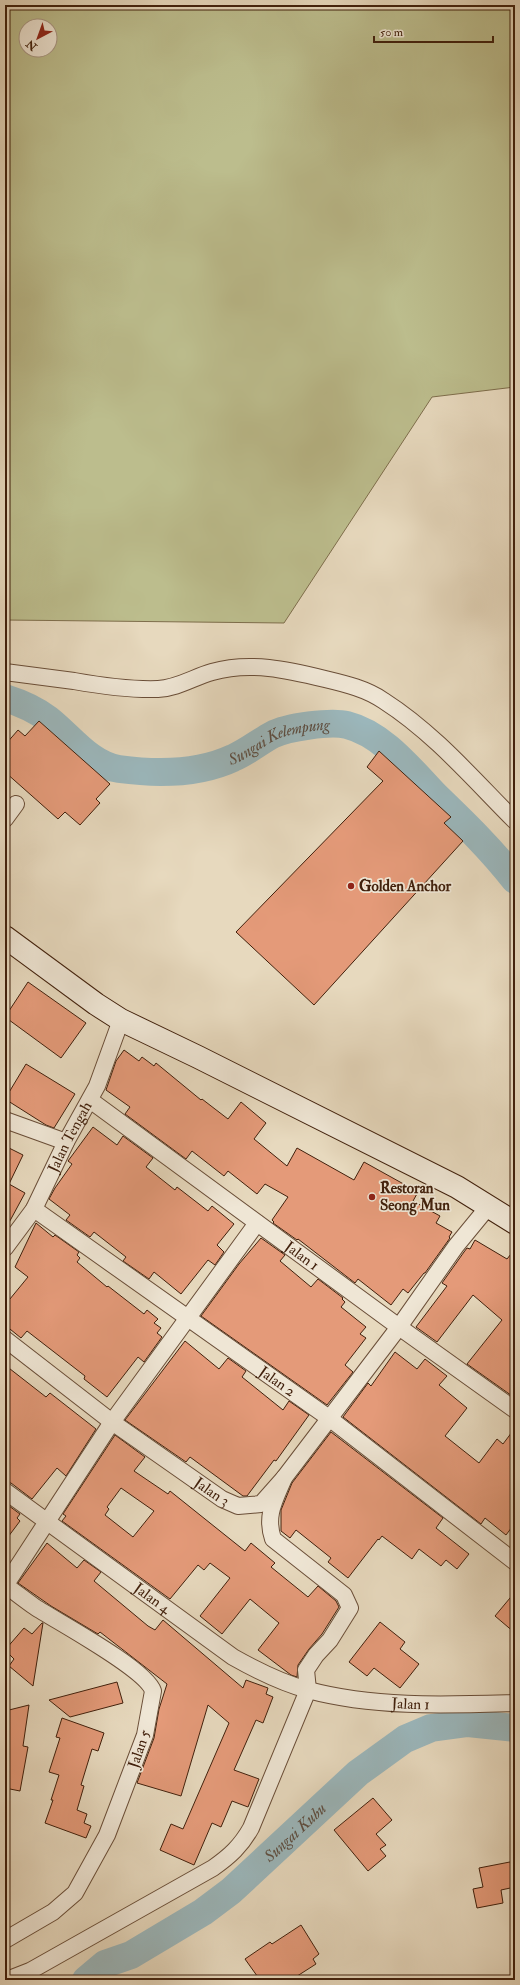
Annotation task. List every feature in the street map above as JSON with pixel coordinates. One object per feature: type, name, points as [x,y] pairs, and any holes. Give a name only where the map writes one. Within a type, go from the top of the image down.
[{"type":"main road","points":[[6,942],[121,1020],[450,1183],[515,1223]]},
{"type":"street","points":[[5,672],[112,688],[159,689],[182,684],[212,672],[242,667],[265,667],[295,671],[355,686],[384,700],[412,722],[456,760],[515,822]]},
{"type":"street","points":[[5,819],[16,804]]},
{"type":"street","name":"Jalan Tengah","points":[[5,1248],[34,1208],[66,1142],[90,1100],[97,1086],[121,1020]]},
{"type":"street","name":"Jalan 1","points":[[90,1100],[399,1327],[515,1410]]},
{"type":"street","points":[[5,1120],[66,1142]]},
{"type":"street","points":[[8,1980],[33,1976],[206,1872],[233,1854],[244,1842],[308,1690],[306,1670],[316,1655],[330,1640],[350,1608],[344,1595],[273,1538],[268,1525],[272,1507],[284,1478],[399,1327],[456,1246],[488,1207]]},
{"type":"street","name":"Jalan 2","points":[[34,1208],[329,1418],[515,1562]]},
{"type":"street","points":[[5,1585],[112,1422],[257,1223]]},
{"type":"street","name":"Jalan 3","points":[[5,1339],[112,1422],[195,1481],[238,1506],[261,1504],[284,1478]]},
{"type":"street","name":"Jalan 4","points":[[5,1491],[46,1523],[233,1657],[266,1674],[308,1690]]},
{"type":"street","name":"Jalan 5","points":[[5,1585],[34,1606],[97,1644],[132,1669],[147,1680],[153,1691],[145,1735],[110,1827],[79,1888],[53,1912],[5,1940]]},
{"type":"street","name":"Jalan 1","points":[[308,1690],[343,1697],[399,1704],[515,1703]]},
{"type":"green space","points":[[5,5],[515,5],[515,387],[432,397],[284,623],[5,620]]},
{"type":"building","points":[[39,721],[110,784],[96,799],[100,803],[80,825],[65,812],[58,819],[5,772],[5,745],[18,730],[25,736]]},
{"type":"building","name":"Golden Anchor","points":[[379,751],[451,817],[444,823],[463,841],[314,1005],[236,932],[383,781],[367,767]]},
{"type":"building","points":[[28,982],[86,1023],[61,1058],[5,1017]]},
{"type":"building","points":[[124,1050],[139,1061],[142,1057],[154,1066],[156,1063],[201,1100],[202,1099],[228,1119],[241,1102],[266,1123],[254,1139],[287,1166],[297,1148],[354,1180],[364,1162],[418,1192],[413,1201],[440,1216],[436,1223],[452,1232],[449,1237],[450,1238],[425,1273],[408,1293],[403,1289],[391,1305],[358,1279],[355,1283],[298,1239],[297,1240],[273,1223],[274,1222],[272,1220],[288,1197],[265,1184],[257,1194],[228,1171],[224,1176],[192,1151],[186,1159],[125,1114],[130,1107],[106,1090],[116,1061]]},
{"type":"building","points":[[26,1064],[75,1094],[54,1128],[46,1125],[5,1099]]},
{"type":"building","points":[[93,1127],[117,1145],[123,1136],[153,1158],[146,1167],[175,1190],[177,1187],[208,1211],[212,1206],[234,1224],[217,1245],[224,1252],[215,1265],[208,1260],[181,1294],[154,1272],[149,1279],[123,1261],[126,1257],[94,1232],[90,1237],[66,1220],[70,1215],[49,1199],[72,1164],[68,1161]]},
{"type":"building","points":[[5,1146],[23,1155],[9,1184],[25,1193],[5,1230]]},
{"type":"building","points":[[36,1223],[53,1237],[55,1235],[79,1252],[77,1255],[80,1258],[77,1262],[107,1287],[108,1286],[144,1314],[147,1310],[158,1319],[154,1323],[161,1328],[157,1333],[162,1337],[144,1362],[138,1357],[107,1397],[84,1379],[85,1376],[27,1331],[21,1338],[5,1325],[5,1305],[28,1277],[15,1267]]},
{"type":"building","points":[[261,1238],[285,1255],[280,1261],[311,1287],[318,1279],[343,1298],[342,1299],[345,1302],[341,1307],[366,1327],[360,1334],[366,1338],[345,1365],[353,1372],[327,1405],[201,1316],[239,1264]]},
{"type":"building","points":[[475,1240],[507,1259],[515,1249],[515,1398],[467,1364],[502,1320],[473,1295],[437,1342],[416,1327],[447,1286],[442,1283],[467,1248],[470,1249]]},
{"type":"building","points":[[185,1341],[219,1369],[228,1358],[246,1371],[242,1377],[283,1410],[289,1401],[309,1415],[276,1461],[274,1460],[247,1496],[243,1496],[190,1457],[186,1462],[125,1420]]},
{"type":"building","points":[[395,1352],[417,1369],[425,1359],[447,1376],[439,1385],[467,1408],[445,1436],[479,1463],[497,1439],[503,1444],[515,1428],[515,1523],[506,1535],[485,1518],[481,1524],[343,1417],[368,1383],[371,1386]]},
{"type":"building","points":[[5,1365],[46,1397],[50,1393],[96,1429],[66,1476],[57,1468],[32,1499],[11,1483],[5,1482]]},
{"type":"building","points":[[331,1432],[443,1518],[436,1528],[469,1554],[457,1569],[446,1560],[441,1566],[419,1549],[412,1559],[382,1536],[379,1540],[378,1539],[348,1578],[328,1562],[331,1558],[296,1530],[290,1538],[281,1531],[281,1510],[292,1483]]},
{"type":"building","points":[[115,1435],[145,1457],[134,1471],[168,1494],[170,1491],[245,1551],[251,1543],[275,1563],[271,1567],[308,1597],[318,1586],[336,1601],[339,1607],[322,1634],[298,1665],[297,1677],[291,1675],[258,1650],[279,1623],[250,1599],[222,1634],[200,1616],[230,1578],[210,1563],[204,1570],[198,1565],[170,1599],[62,1521],[66,1516],[63,1514]],"holes":[[[121,1488],[154,1511],[133,1537],[105,1515],[109,1509],[107,1507]]]},
{"type":"building","points":[[5,1503],[20,1514],[17,1518],[20,1521],[5,1541]]},
{"type":"building","points":[[47,1543],[77,1568],[84,1560],[101,1572],[94,1581],[148,1626],[155,1630],[163,1620],[243,1688],[246,1680],[268,1688],[266,1694],[273,1697],[263,1723],[256,1720],[234,1770],[259,1779],[248,1807],[232,1801],[221,1827],[212,1823],[194,1865],[160,1850],[171,1824],[183,1829],[229,1723],[208,1705],[181,1796],[137,1783],[154,1738],[159,1709],[167,1684],[100,1632],[98,1634],[51,1606],[18,1583]]},
{"type":"building","points":[[515,1592],[515,1633],[495,1616]]},
{"type":"building","points":[[380,1622],[405,1642],[400,1649],[419,1664],[400,1688],[374,1668],[367,1676],[349,1662]]},
{"type":"building","points":[[42,1623],[33,1686],[9,1666],[14,1659],[5,1650],[24,1628],[32,1634]]},
{"type":"building","points":[[117,1682],[123,1703],[70,1717],[49,1700]]},
{"type":"building","points":[[29,1705],[23,1746],[28,1747],[20,1791],[5,1788],[5,1711]]},
{"type":"building","points":[[62,1718],[104,1733],[98,1751],[92,1749],[81,1785],[84,1786],[77,1810],[87,1814],[84,1823],[91,1826],[86,1838],[45,1823],[53,1800],[51,1800],[59,1775],[49,1772],[60,1738],[56,1737]]},
{"type":"building","points":[[373,1798],[392,1820],[376,1834],[386,1845],[380,1849],[386,1856],[368,1871],[334,1830]]},
{"type":"building","points":[[515,1861],[515,1887],[501,1890],[503,1903],[477,1908],[473,1889],[483,1887],[479,1868]]},
{"type":"building","points":[[301,1925],[319,1954],[313,1959],[316,1964],[291,1980],[260,1980],[245,1959],[270,1942],[272,1944]]},
{"type":"waterway","name":"Sungai Kelempung","points":[[5,698],[17,702],[43,715],[81,749],[99,762],[119,769],[133,771],[162,772],[192,770],[206,767],[238,756],[279,732],[298,727],[320,724],[347,725],[373,736],[396,754],[487,847],[515,880]]},
{"type":"waterway","name":"Sungai Kubu","points":[[86,1980],[105,1964],[131,1955],[203,1912],[231,1891],[358,1773],[405,1739],[431,1728],[468,1723],[515,1728]]},
{"type":"place","name":"Golden Anchor","points":[[351,886]]},
{"type":"place","name":"Restoran Seong Mun","points":[[372,1197]]}]
